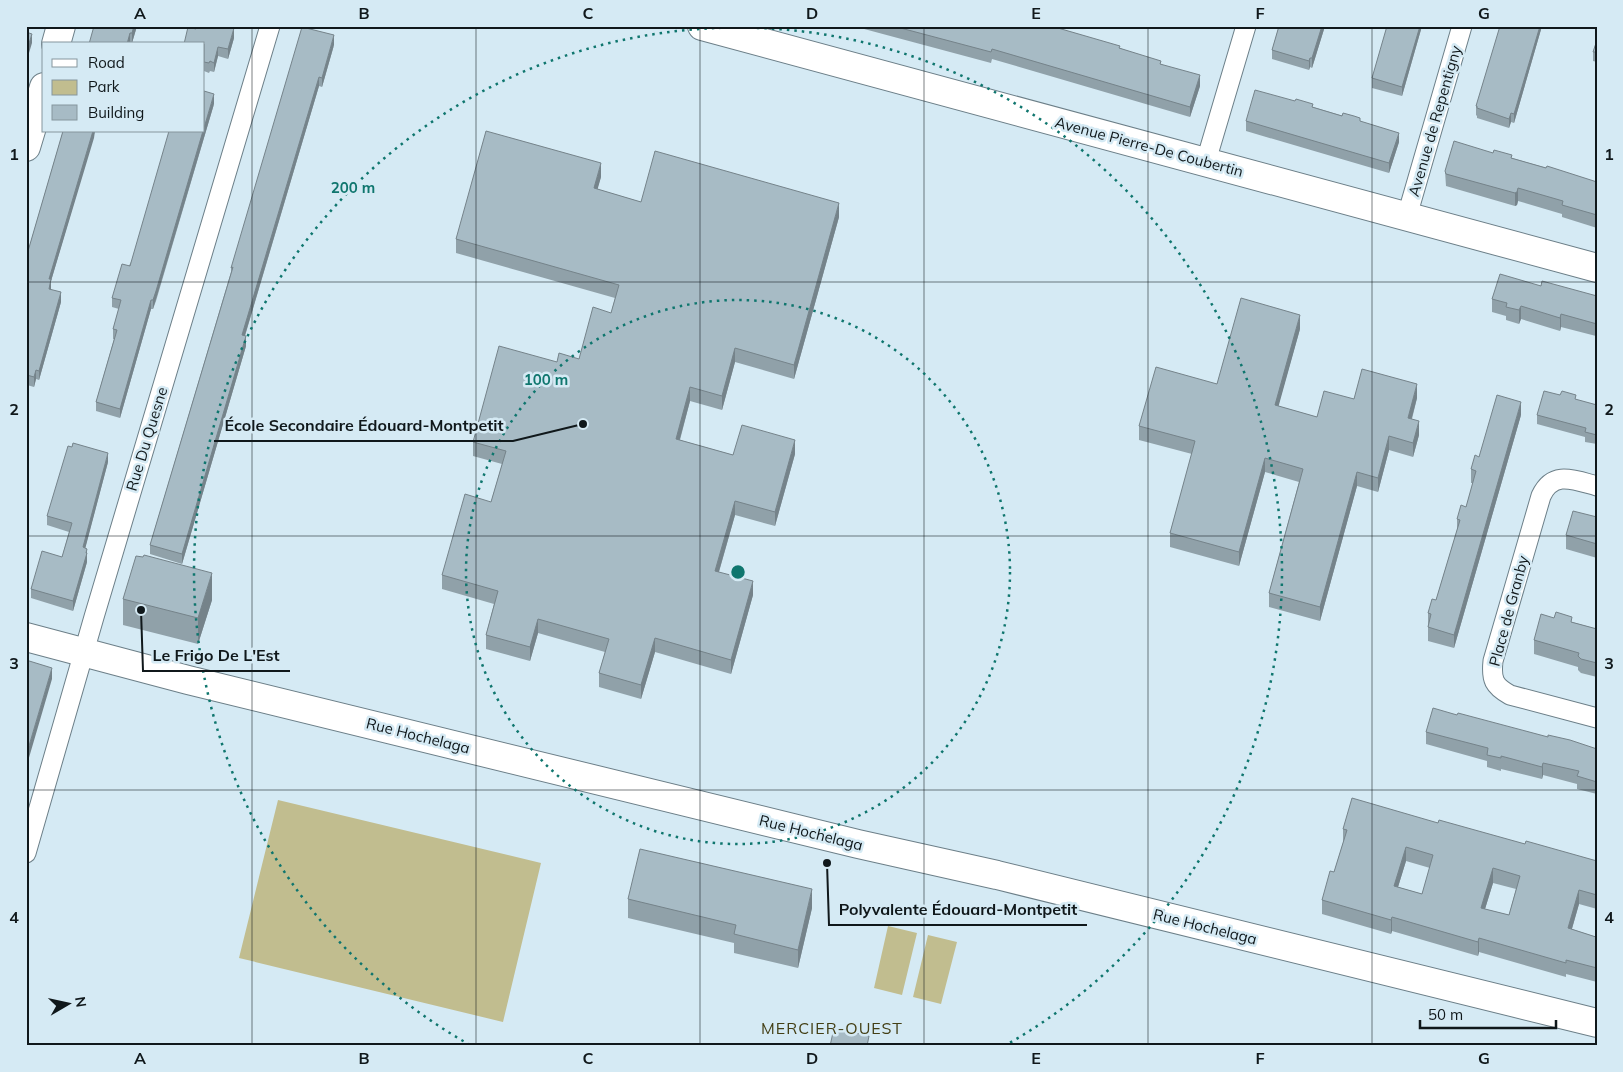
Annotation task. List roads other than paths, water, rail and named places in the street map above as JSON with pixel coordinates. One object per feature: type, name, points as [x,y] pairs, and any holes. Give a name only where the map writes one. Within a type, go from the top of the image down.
[{"type":"main road","points":[[57,42],[61,26]]},
{"type":"main road","name":"Avenue Pierre-De Coubertin","points":[[702,26],[1597,268]]},
{"type":"main road","points":[[26,146],[42,94]]},
{"type":"main road","name":"Rue Hochelaga","points":[[26,637],[84,654],[1597,1023]]},
{"type":"street","name":"Rue Du Quesne","points":[[26,853],[270,26]]},
{"type":"street","points":[[1206,161],[1246,26]]},
{"type":"street","name":"Avenue de Repentigny","points":[[1407,216],[1462,26]]},
{"type":"street","name":"Place de Granby","points":[[1597,486],[1564,479],[1553,480],[1546,486],[1496,652],[1492,673],[1494,683],[1510,695],[1597,718]]},
{"type":"place","name":"École Secondaire Édouard-Montpetit","points":[[583,424]]},
{"type":"place","name":"Le Frigo De L'Est","points":[[141,610]]},
{"type":"place","name":"Polyvalente Édouard-Montpetit","points":[[827,863]]},
{"type":"district","name":"MERCIER-OUEST","points":[[832,1028]]}]
